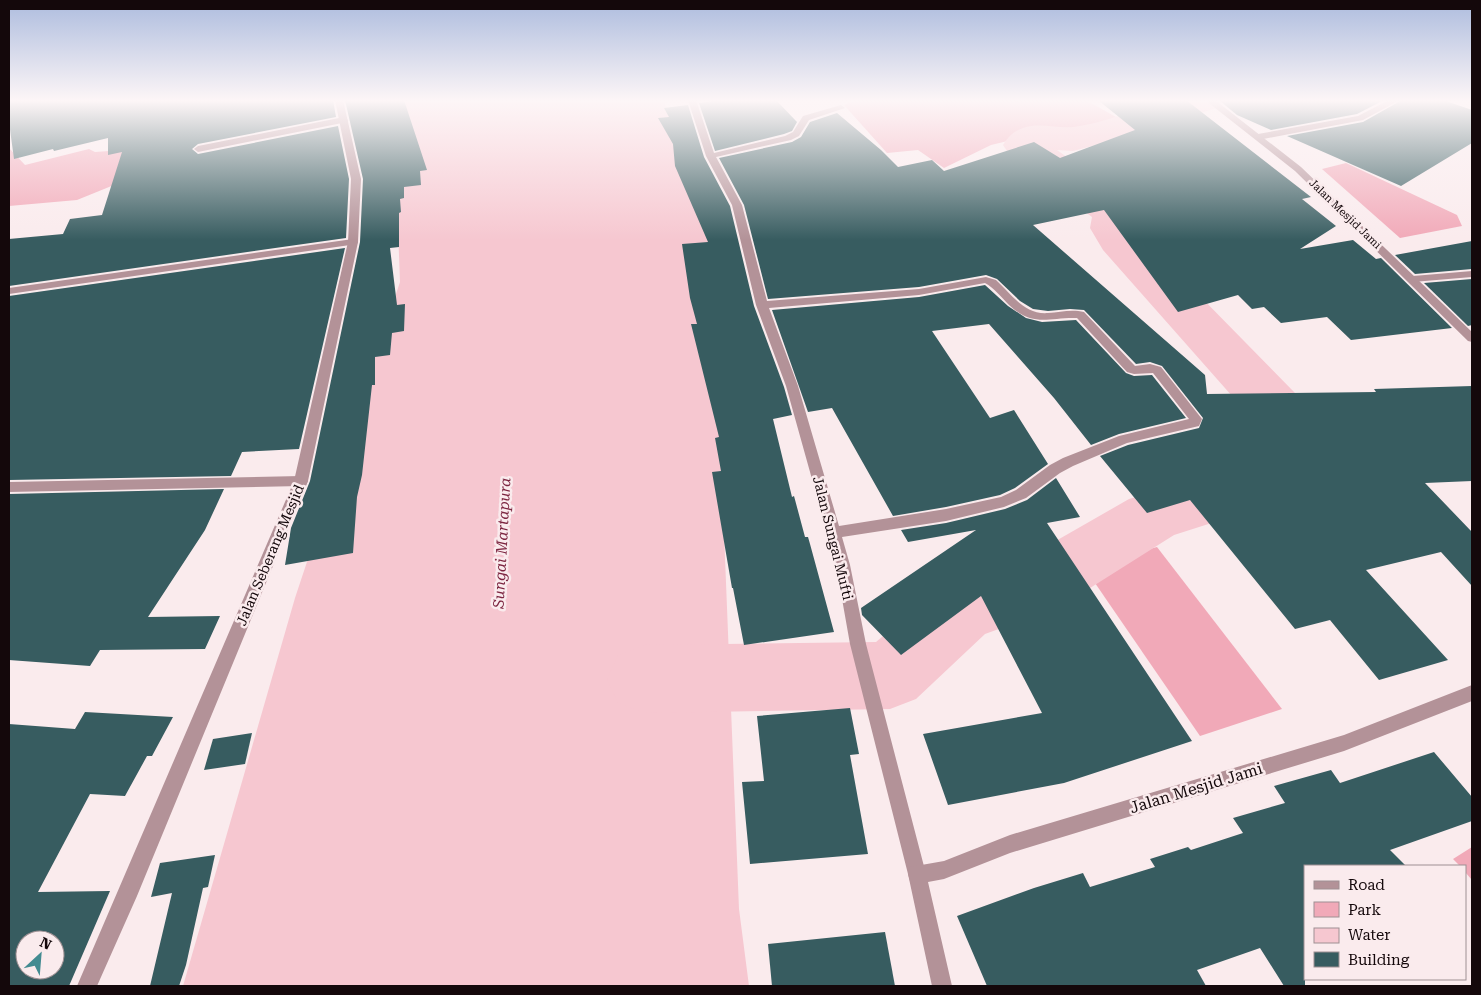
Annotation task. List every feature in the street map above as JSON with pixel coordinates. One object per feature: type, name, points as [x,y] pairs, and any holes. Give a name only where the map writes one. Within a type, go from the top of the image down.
[{"type":"street","points":[[198,149],[211,146]]},
{"type":"street","name":"Jalan Seberang Mesjid","points":[[87,986],[130,889],[301,481],[353,242],[356,179],[349,146]]},
{"type":"street","name":"Jalan Sungai Mufti","points":[[708,146],[737,205],[762,305],[792,386],[843,565],[858,644],[917,874],[942,986]]},
{"type":"street","points":[[711,156],[752,146]]},
{"type":"street","name":"Jalan Mesjid Jami","points":[[1270,146],[1298,169],[1472,338]]},
{"type":"street","points":[[9,292],[353,242]]},
{"type":"street","points":[[1413,279],[1472,274]]},
{"type":"street","points":[[762,305],[919,292],[986,280],[992,282],[1028,316],[1080,315],[1131,369],[1150,368],[1157,370],[1196,419],[1194,423],[1124,439],[1068,462],[1055,469],[1021,494],[1004,502],[946,515],[834,533]]},
{"type":"street","points":[[9,488],[301,481]]},
{"type":"street","name":"Jalan Mesjid Jami","points":[[917,874],[944,870],[1010,844],[1344,743],[1472,693]]},
{"type":"green space","points":[[881,146],[988,146],[944,168],[918,150],[887,153]]},
{"type":"green space","points":[[9,148],[25,165],[89,149],[95,152],[137,149],[146,172],[77,200],[9,206]]},
{"type":"green space","points":[[1346,163],[1457,215],[1462,226],[1400,238],[1322,169]]},
{"type":"green space","points":[[1157,547],[1282,709],[1200,736],[1084,567]]},
{"type":"green space","points":[[1472,847],[1472,880],[1466,873],[1466,865],[1459,865],[1453,859]]},
{"type":"water","name":"Sungai Martapura","points":[[395,146],[679,146],[713,256],[739,909],[749,986],[183,986],[295,598],[400,282]]},
{"type":"building","points":[[12,146],[73,146],[54,151],[53,149],[14,159]]},
{"type":"building","points":[[108,146],[195,146],[192,149],[198,154],[236,146],[342,146],[349,179],[346,238],[9,286],[9,239],[63,234],[70,219],[102,215],[122,152],[108,155]]},
{"type":"building","points":[[356,146],[419,146],[427,170],[420,171],[421,185],[404,187],[404,198],[400,199],[399,247],[390,248],[397,305],[405,304],[404,331],[392,333],[390,355],[375,357],[375,385],[372,385],[362,475],[357,497],[353,553],[285,565],[291,528],[310,481],[360,242],[363,179]]},
{"type":"building","points":[[673,146],[701,146],[704,157],[730,206],[754,306],[784,387],[792,415],[773,419],[792,497],[794,496],[805,537],[808,537],[834,632],[744,645],[712,472],[721,471],[715,438],[719,437],[691,324],[697,324],[690,298],[682,244],[708,242],[675,166]]},
{"type":"building","points":[[713,146],[734,146],[715,151]]},
{"type":"building","points":[[772,146],[877,146],[898,167],[932,160],[944,171],[1020,146],[1041,146],[1060,158],[1091,146],[1246,146],[1311,197],[1302,199],[1336,226],[1300,249],[1353,240],[1376,259],[1381,258],[1452,328],[1351,340],[1327,317],[1281,323],[1264,307],[1252,309],[1238,295],[1178,312],[1104,210],[1033,225],[1205,375],[1207,394],[1376,392],[1374,389],[1472,386],[1472,481],[1425,483],[1472,532],[1472,586],[1441,552],[1366,570],[1448,660],[1379,680],[1330,620],[1295,629],[1190,500],[1147,513],[1100,456],[1128,445],[1199,428],[1203,418],[1162,366],[1150,362],[1136,364],[1084,310],[1048,311],[1033,309],[1020,301],[997,279],[986,275],[919,287],[768,299],[744,205],[719,158]]},
{"type":"building","points":[[1311,146],[1466,146],[1401,186]]},
{"type":"building","points":[[1472,241],[1472,269],[1415,274],[1395,255]]},
{"type":"building","points":[[345,248],[299,449],[242,452],[231,476],[9,480],[9,296]]},
{"type":"building","points":[[1472,279],[1472,325],[1468,326],[1424,283]]},
{"type":"building","points":[[985,285],[1008,306],[1026,318],[1042,322],[1076,320],[1126,373],[1134,376],[1152,375],[1186,418],[1119,434],[1091,445],[1054,398],[989,324],[932,331],[990,418],[1014,410],[1048,464],[1015,488],[1000,495],[893,516],[832,408],[808,412],[772,310],[919,297]]},
{"type":"building","points":[[1056,478],[1080,517],[1047,523],[1192,741],[1064,783],[948,805],[923,734],[1042,713],[981,596],[901,655],[862,615],[861,608],[976,530],[908,542],[901,530],[946,523],[1005,509],[1027,500]]},
{"type":"building","points":[[224,489],[205,530],[148,617],[220,616],[205,649],[100,650],[90,666],[9,660],[9,494]]},
{"type":"building","points":[[850,708],[859,754],[850,755],[868,854],[750,864],[742,782],[764,781],[757,716]]},
{"type":"building","points":[[85,712],[173,717],[152,756],[147,756],[125,796],[90,794],[38,892],[110,891],[69,986],[9,986],[9,724],[75,729]]},
{"type":"building","points":[[252,733],[245,764],[204,770],[213,739]]},
{"type":"building","points":[[1434,752],[1472,797],[1472,821],[1390,850],[1405,865],[1304,865],[1305,986],[1284,986],[1260,948],[1197,970],[1206,986],[987,986],[957,916],[1034,888],[1083,873],[1090,887],[1155,867],[1150,859],[1188,847],[1191,850],[1243,833],[1233,818],[1285,803],[1274,786],[1331,770],[1340,783]]},
{"type":"building","points":[[215,855],[208,887],[203,888],[186,965],[179,986],[150,986],[172,893],[151,897],[160,863]]},
{"type":"building","points":[[885,932],[895,986],[772,986],[768,944]]},
{"type":"waterway","points":[[1025,146],[1115,213],[1113,228],[1119,240],[1322,458]]},
{"type":"waterway","points":[[644,679],[890,675],[960,613],[1036,587],[1152,517],[1221,496],[1279,504]]}]
